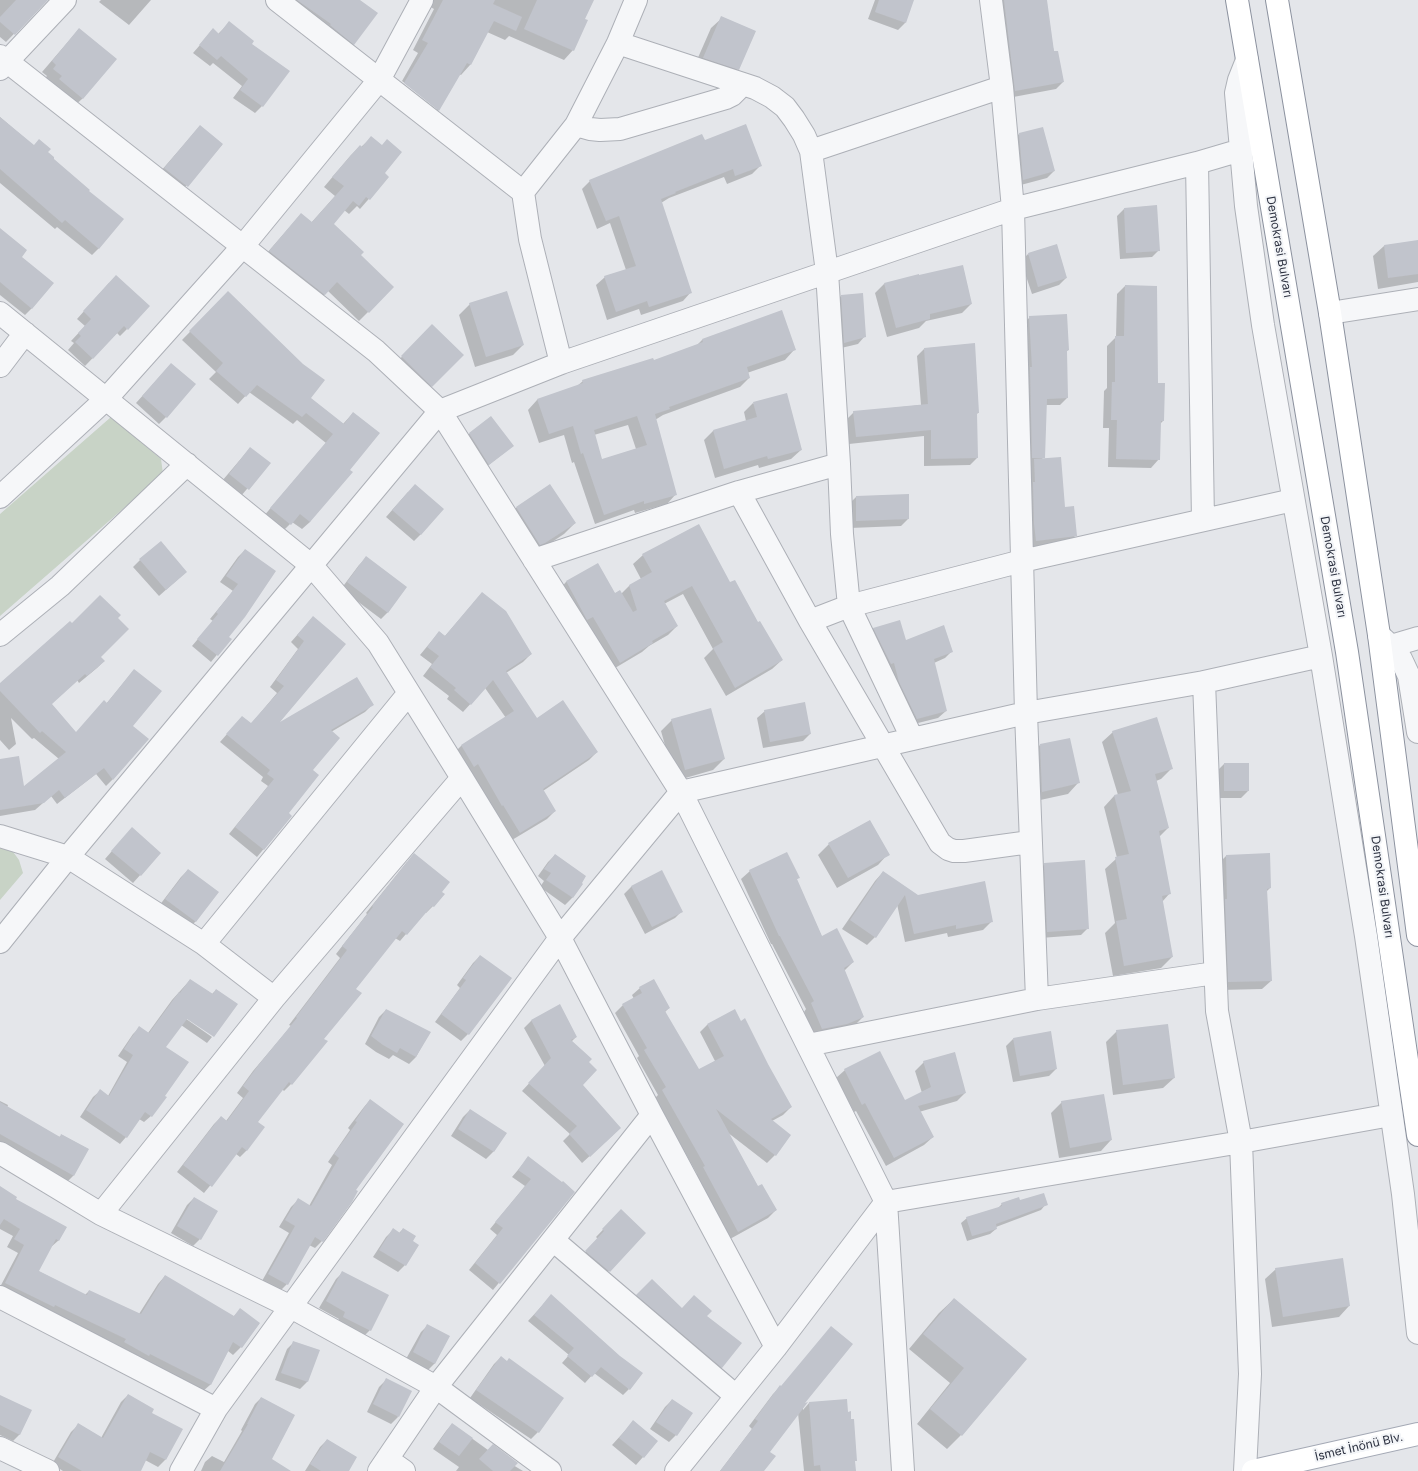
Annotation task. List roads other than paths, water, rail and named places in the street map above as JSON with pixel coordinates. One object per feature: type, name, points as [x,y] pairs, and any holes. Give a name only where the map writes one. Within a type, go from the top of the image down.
[{"type":"main road","name":"Demokrasi Bulvarı","points":[[1237,0],[1347,652],[1418,1136]]},
{"type":"main road","points":[[1277,0],[1385,640],[1418,935]]},
{"type":"main road","name":"İsmet İnönü Blv.","points":[[1253,1471],[1418,1434]]},
{"type":"street","points":[[65,0],[2,63],[243,246],[376,351],[440,411],[680,792],[886,1202],[902,1471]]},
{"type":"street","points":[[277,0],[524,192]]},
{"type":"street","points":[[0,497],[106,399],[243,246],[379,80],[422,0]]},
{"type":"street","points":[[561,363],[530,239],[524,192],[576,124],[618,43],[636,0]]},
{"type":"street","points":[[991,0],[1002,87],[1012,209],[1030,842],[1037,999]]},
{"type":"street","points":[[618,43],[755,88],[772,97],[785,107],[794,119],[804,135],[811,151],[827,272],[842,534],[849,606],[912,738]]},
{"type":"street","points":[[1247,60],[1239,80],[1236,93],[1246,206],[1263,324],[1321,656],[1366,936],[1403,1194],[1418,1332]]},
{"type":"street","points":[[576,124],[590,129],[620,129],[726,98],[732,95],[743,84]]},
{"type":"street","points":[[811,151],[1002,87]]},
{"type":"street","points":[[0,942],[68,857],[440,411],[561,363],[1012,209],[1197,163],[1241,150]]},
{"type":"street","points":[[1197,163],[1203,520]]},
{"type":"street","points":[[1330,313],[1418,299]]},
{"type":"street","points":[[0,313],[312,566],[378,643],[560,938],[652,1115],[776,1347]]},
{"type":"street","points":[[0,366],[26,334]]},
{"type":"street","points":[[0,635],[60,586],[187,464]]},
{"type":"street","points":[[534,560],[739,492],[839,464]]},
{"type":"street","points":[[739,492],[810,621],[940,843],[948,849],[954,851],[964,851],[1030,842]]},
{"type":"street","points":[[810,621],[849,606],[1022,561],[1293,500]]},
{"type":"street","points":[[1385,640],[1418,638]]},
{"type":"street","points":[[1385,640],[1401,659],[1409,676],[1418,732]]},
{"type":"street","points":[[181,1471],[216,1409],[560,938],[680,792],[1026,713],[1204,682],[1321,656]]},
{"type":"street","points":[[1204,682],[1217,1011],[1241,1142],[1250,1374],[1245,1471]]},
{"type":"street","points":[[204,944],[409,693]]},
{"type":"street","points":[[101,1214],[274,998],[462,778]]},
{"type":"street","points":[[0,836],[68,857],[204,944],[274,998]]},
{"type":"street","points":[[808,1045],[1037,999],[1215,974]]},
{"type":"street","points":[[390,1467],[436,1387],[652,1115]]},
{"type":"street","points":[[676,1471],[776,1347],[886,1202],[1392,1115]]},
{"type":"street","points":[[0,1153],[101,1214],[291,1307],[436,1387],[550,1471]]},
{"type":"street","points":[[553,1240],[736,1396]]},
{"type":"street","points":[[0,1297],[216,1409]]},
{"type":"street","points":[[0,1448],[48,1471]]}]
